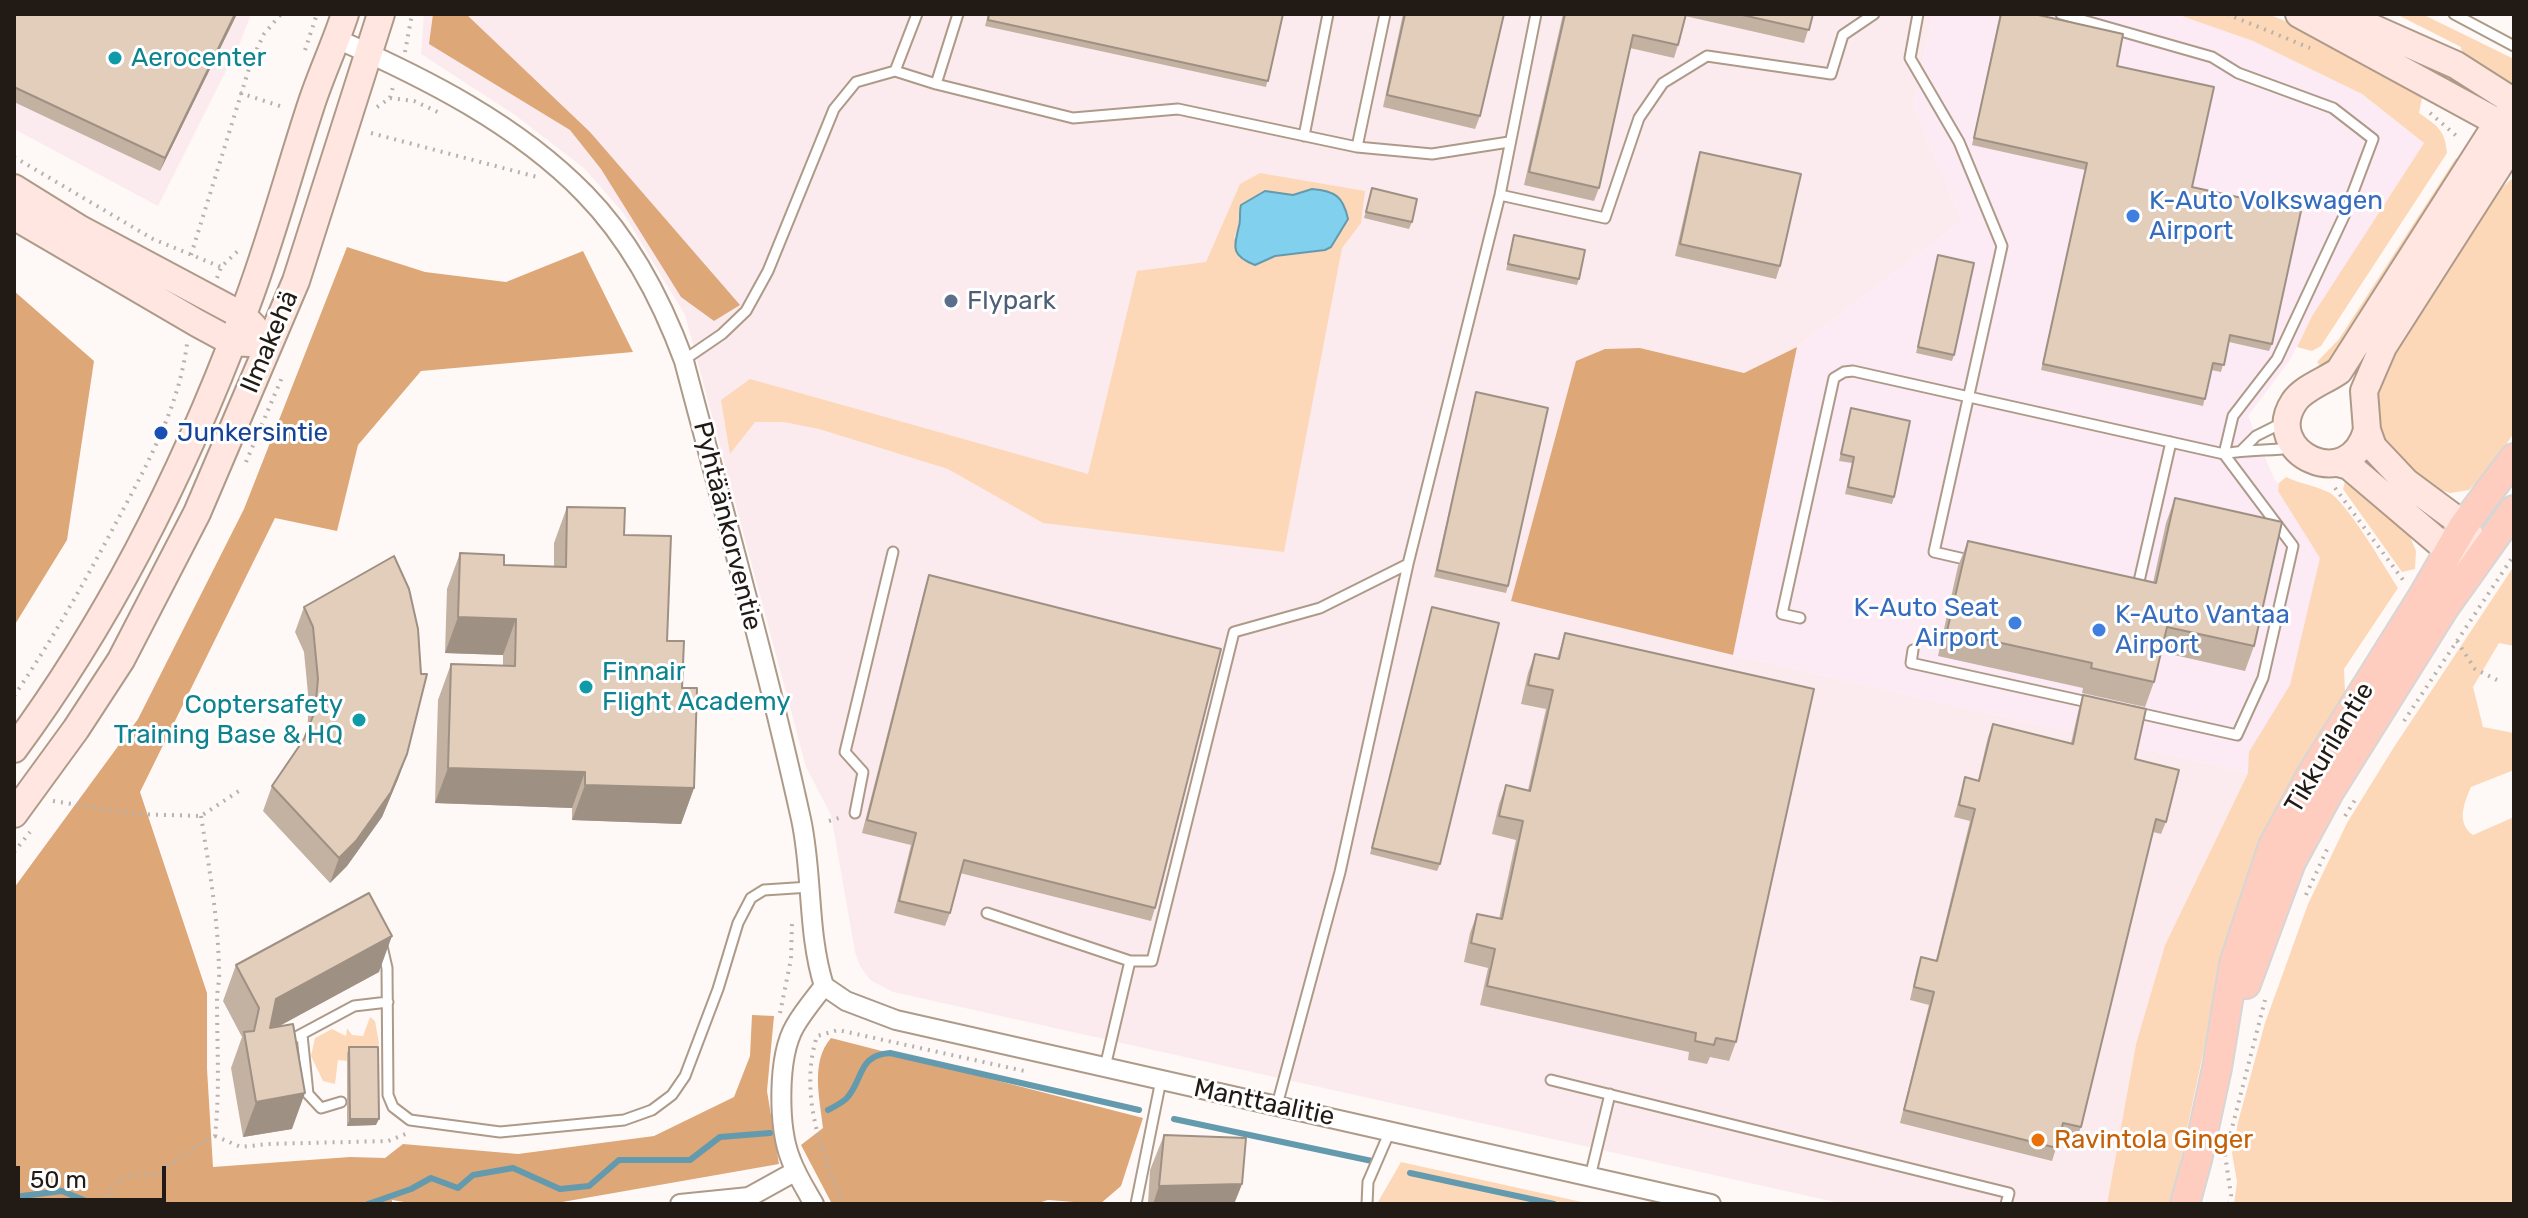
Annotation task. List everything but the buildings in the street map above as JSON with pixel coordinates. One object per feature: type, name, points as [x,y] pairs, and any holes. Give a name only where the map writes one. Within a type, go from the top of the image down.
[{"type":"main road","name":"Ilmakehä","points":[[14,814],[76,729],[121,660],[197,513],[296,281],[381,14]]},
{"type":"main road","points":[[2299,14],[2511,122]]},
{"type":"main road","points":[[2341,14],[2456,65],[2511,122]]},
{"type":"main road","name":"Ilmakehä","points":[[14,749],[90,634],[132,562],[177,474],[243,316],[314,95],[341,26]]},
{"type":"main road","points":[[2481,555],[2449,551],[2349,466],[2318,463],[2301,454],[2290,437],[2287,420],[2302,393],[2339,371],[2480,151],[2511,122]]},
{"type":"main road","points":[[2338,463],[2350,458],[2360,448],[2366,420],[2364,391],[2383,347],[2511,122]]},
{"type":"main road","points":[[14,188],[80,229],[243,316],[269,343]]},
{"type":"main road","points":[[14,216],[232,342],[269,343]]},
{"type":"main road","points":[[2321,384],[2348,389],[2359,398],[2373,447],[2406,482],[2464,525],[2481,555]]},
{"type":"main road","name":"Tikkurilantie","points":[[2185,1204],[2217,1068],[2234,964],[2273,846],[2310,777],[2464,525],[2514,458]]},
{"type":"main road","name":"Tikkurilantie","points":[[2217,1068],[2291,862],[2329,792],[2444,608],[2514,510]]},
{"type":"main road","name":"Tikkurilantie","points":[[2195,1204],[2197,1160]]},
{"type":"street","name":"Pyhtäänkorventie","points":[[341,26],[369,53],[400,66],[460,100],[530,147],[585,194],[623,240],[674,333],[684,361],[791,773],[804,835],[801,887],[815,958],[824,986]]},
{"type":"street","name":"Manttaalitie","points":[[824,986],[846,1001],[896,1020],[1711,1204]]},
{"type":"street","points":[[814,1204],[786,1146],[783,1120],[785,1064],[794,1029],[824,986]]},
{"type":"street","points":[[680,1204],[749,1197],[796,1171]]},
{"type":"lane","points":[[895,71],[917,14]]},
{"type":"lane","points":[[936,84],[958,14]]},
{"type":"lane","points":[[1304,136],[1328,14]]},
{"type":"lane","points":[[1357,147],[1385,14]]},
{"type":"lane","points":[[1277,1105],[1340,872],[1408,564],[1500,195],[1536,14]]},
{"type":"lane","points":[[1500,195],[1605,218],[1639,118],[1663,83],[1707,56],[1831,74],[1843,35],[1874,14]]},
{"type":"lane","points":[[1918,14],[1910,58],[1959,142],[2002,246],[1933,556],[1982,563]]},
{"type":"lane","points":[[2061,14],[2212,57],[2238,73],[2333,108],[2373,139],[2344,216],[2277,359],[2233,416],[2224,454]]},
{"type":"lane","points":[[2454,14],[2514,46]]},
{"type":"lane","points":[[684,361],[722,334],[746,311],[768,271],[834,109],[856,82],[895,71],[1073,118],[1178,109],[1357,147],[1432,154],[1509,142]]},
{"type":"lane","points":[[1800,618],[1782,614],[1834,378],[1844,372],[1853,371],[2224,454],[2295,447]]},
{"type":"lane","points":[[2242,450],[2256,436],[2287,420]]},
{"type":"lane","points":[[2122,595],[2135,598],[2171,442]]},
{"type":"lane","points":[[2128,711],[2237,735],[2263,678],[2293,546],[2224,454]]},
{"type":"lane","points":[[855,813],[863,772],[845,752],[893,552]]},
{"type":"lane","points":[[987,913],[1130,961],[1152,961],[1234,632],[1320,608],[1408,564]]},
{"type":"lane","points":[[1913,650],[1911,663],[2097,704]]},
{"type":"lane","points":[[380,939],[387,968],[388,1095],[393,1107],[410,1120],[500,1132],[624,1120],[652,1110],[672,1095],[685,1076],[718,989],[738,923],[751,898],[764,890],[801,887]]},
{"type":"lane","points":[[1105,1067],[1130,961]]},
{"type":"lane","points":[[273,1045],[290,1042],[354,1006],[388,1002]]},
{"type":"lane","points":[[302,1035],[308,1094],[321,1108],[341,1102]]},
{"type":"lane","points":[[1136,1204],[1161,1080]]},
{"type":"lane","points":[[1551,1080],[2009,1193],[2006,1204]]},
{"type":"lane","points":[[1590,1177],[1610,1094]]},
{"type":"lane","points":[[1367,1204],[1368,1182],[1390,1131]]},
{"type":"path","points":[[191,255],[252,59],[264,34],[281,14]]},
{"type":"path","points":[[303,58],[317,14]]},
{"type":"path","points":[[2227,14],[2318,52]]},
{"type":"path","points":[[240,93],[280,106]]},
{"type":"path","points":[[390,98],[414,101],[452,118]]},
{"type":"path","points":[[284,116],[289,102]]},
{"type":"path","points":[[2429,112],[2461,140],[2480,151]]},
{"type":"path","points":[[371,133],[539,178],[519,163]]},
{"type":"path","points":[[14,157],[153,239],[221,267]]},
{"type":"path","points":[[210,298],[221,267],[242,248]]},
{"type":"path","points":[[14,696],[67,616],[132,494],[177,393],[188,341],[197,323]]},
{"type":"path","points":[[2404,721],[2514,555]]},
{"type":"path","points":[[2457,641],[2475,669],[2497,680]]},
{"type":"path","points":[[53,801],[135,814],[201,816],[242,789]]},
{"type":"path","points":[[2345,817],[2358,793]]},
{"type":"path","points":[[104,1204],[111,1187],[132,1173],[157,1175],[215,1136],[218,1112],[219,972],[212,889],[201,816]]},
{"type":"path","points":[[2304,900],[2331,842]]},
{"type":"path","points":[[779,1022],[801,887]]},
{"type":"path","points":[[2229,1204],[2231,1195],[2225,1155],[2266,997]]},
{"type":"path","points":[[838,1030],[817,1036],[812,1050],[811,1077],[820,1149],[844,1204]]},
{"type":"path","points":[[215,1136],[241,1147],[388,1141],[409,1133],[421,1121]]},
{"type":"shaded area","name":"Aerocenter","points":[[14,14],[251,14],[240,43],[158,206],[14,129]]},
{"type":"shaded area","points":[[424,14],[1933,14],[1913,106],[1962,221],[1797,347],[1744,373],[1640,348],[1512,600],[1733,655],[2248,773],[2165,945],[2136,1044],[2107,1204],[1844,1204],[893,992],[870,980],[855,952],[831,815],[806,767],[685,315],[624,214],[585,169],[515,115],[421,54]]},
{"type":"shaded area","points":[[433,14],[466,14],[590,132],[740,305],[714,321],[681,297],[601,169],[570,130],[429,44]]},
{"type":"shaded area","points":[[1933,14],[2176,14],[2253,41],[2362,94],[2424,143],[2312,316],[2290,360],[2248,416],[2274,479],[2374,575],[2248,773],[1733,655],[1797,347],[1962,221],[1913,106]]},
{"type":"shaded area","points":[[2176,14],[2268,14],[2305,29],[2423,93],[2419,113],[2442,133],[2447,153],[2321,346],[2312,351],[2297,347],[2312,316],[2424,143],[2362,94],[2253,41]]},
{"type":"shaded area","points":[[2396,14],[2422,14],[2514,59],[2514,90],[2463,61],[2461,47]]},
{"type":"shaded area","points":[[2456,158],[2461,161],[2324,371],[2317,362],[2339,339]]},
{"type":"shaded area","points":[[1260,173],[1365,191],[1361,223],[1342,248],[1284,552],[1043,523],[948,469],[819,429],[784,422],[755,422],[730,454],[721,400],[750,379],[1088,474],[1137,271],[1206,262],[1240,184]],"holes":[[[1312,189],[1325,250],[1275,256],[1254,264],[1234,237],[1240,224],[1239,210],[1265,191],[1293,195]]]},
{"type":"shaded area","points":[[2514,179],[2514,433],[2487,472],[2469,490],[2450,493],[2429,486],[2417,477],[2379,439],[2375,398],[2382,368],[2500,190]]},
{"type":"shaded area","points":[[347,247],[425,272],[506,282],[583,251],[633,352],[421,371],[358,445],[337,531],[275,518],[140,792],[207,993],[207,1069],[213,1167],[350,1157],[385,1158],[403,1144],[518,1154],[654,1136],[734,1097],[750,1056],[752,1015],[774,1016],[767,1091],[779,1164],[551,1204],[416,1204],[392,1200],[392,1204],[14,1204],[14,888],[138,719],[244,509]]},
{"type":"shaded area","points":[[14,291],[94,361],[67,540],[14,626]]},
{"type":"shaded area","points":[[1797,347],[1733,655],[1511,601],[1576,361],[1605,349],[1640,348],[1744,373]]},
{"type":"shaded area","points":[[2286,477],[2335,497],[2365,536],[2398,588],[2344,669],[2345,692],[2328,730],[2316,738],[2285,791],[2255,860],[2219,979],[2171,1204],[2107,1204],[2136,1044],[2165,945],[2248,773],[2249,752],[2290,685],[2320,558],[2278,491],[2279,483]]},
{"type":"shaded area","points":[[2346,478],[2409,534],[2416,551],[2415,569],[2402,572],[2343,489]]},
{"type":"shaded area","points":[[2514,566],[2514,646],[2499,643],[2473,687],[2483,727],[2514,733],[2514,770],[2471,787],[2463,819],[2473,835],[2514,817],[2514,1204],[2234,1204],[2237,1182],[2232,1153],[2238,1122],[2265,1023],[2308,904],[2347,823]]},
{"type":"shaded area","points":[[370,1017],[375,1021],[379,1043],[376,1053],[347,1061],[338,1060],[335,1084],[323,1081],[311,1056],[315,1038],[332,1029],[346,1036],[347,1028],[352,1035],[363,1036]]},
{"type":"shaded area","points":[[831,1038],[1143,1118],[1121,1186],[1100,1204],[1048,1200],[1035,1204],[832,1204],[801,1145],[823,1128],[818,1069],[820,1058]]},
{"type":"shaded area","points":[[1401,1162],[1591,1204],[1379,1204]]},
{"type":"water","points":[[1312,189],[1337,196],[1346,211],[1348,219],[1331,247],[1275,256],[1255,265],[1241,258],[1235,245],[1241,205],[1265,191],[1293,195]]},
{"type":"waterway","points":[[828,1110],[852,1092],[866,1063],[890,1053],[1139,1110]]},
{"type":"waterway","points":[[1174,1119],[1372,1161]]},
{"type":"waterway","points":[[368,1204],[411,1189],[431,1178],[458,1188],[473,1175],[513,1168],[560,1189],[589,1186],[619,1160],[690,1160],[720,1137],[770,1133]]},
{"type":"waterway","points":[[1410,1173],[1554,1204]]},
{"type":"waterway","points":[[14,1197],[62,1191],[93,1204]]},
{"type":"place","name":"Aerocenter","points":[[115,58]]},
{"type":"place","name":"K-Auto Volkswagen Airport","points":[[2133,216]]},
{"type":"place","name":"Flypark","points":[[951,301]]},
{"type":"place","name":"Junkersintie","points":[[161,433]]},
{"type":"place","name":"K-Auto Seat Airport","points":[[2015,623]]},
{"type":"place","name":"K-Auto Vantaa Airport","points":[[2099,630]]},
{"type":"place","name":"Finnair Flight Academy","points":[[586,687]]},
{"type":"place","name":"Coptersafety Training Base & HQ","points":[[359,720]]},
{"type":"place","name":"Ravintola Ginger","points":[[2038,1140]]}]
